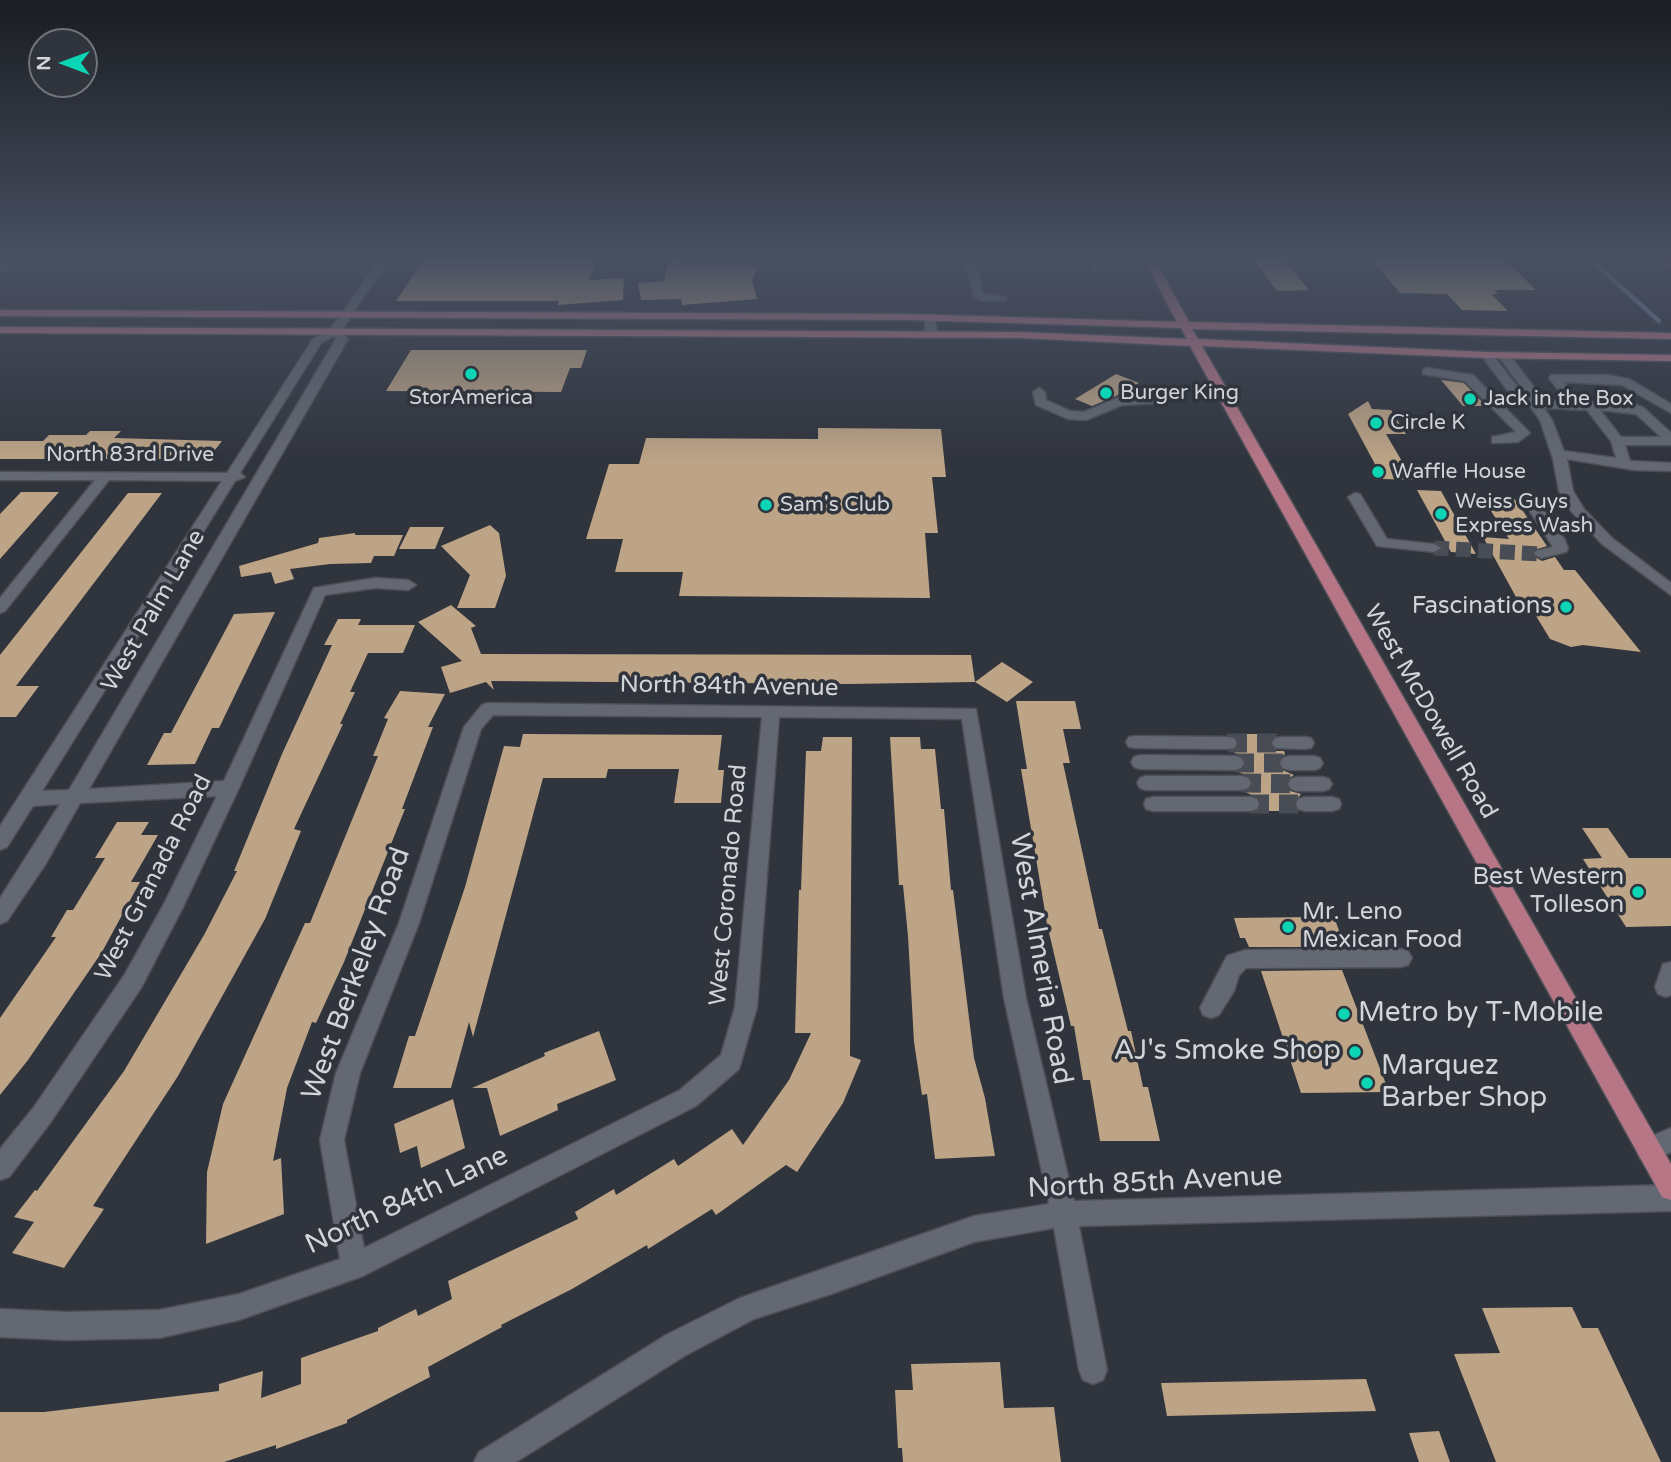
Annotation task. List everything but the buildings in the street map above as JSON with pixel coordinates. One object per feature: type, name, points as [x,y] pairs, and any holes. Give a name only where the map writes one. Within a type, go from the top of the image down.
[{"type":"main road","points":[[641,332],[642,327]]},
{"type":"main road","name":"West McDowell Road","points":[[1185,327],[1664,1149],[1671,1188]]},
{"type":"main road","points":[[1273,327],[1671,336]]},
{"type":"main road","points":[[0,330],[931,334],[1487,355],[1665,358]]},
{"type":"main road","points":[[1487,355],[1486,348],[1499,344],[1579,342],[1605,335]]},
{"type":"street","name":"West Palm Lane","points":[[0,842],[317,341],[337,327]]},
{"type":"street","points":[[931,327],[931,334]]},
{"type":"street","name":"West Palm Lane","points":[[0,915],[75,797],[340,344],[342,339],[335,331]]},
{"type":"street","points":[[1487,355],[1512,388],[1533,402],[1633,408],[1671,440]]},
{"type":"street","points":[[1504,355],[1529,389],[1533,402],[1545,421],[1558,454],[1562,480],[1578,511],[1607,541],[1671,590]]},
{"type":"street","points":[[1427,372],[1469,378],[1524,433],[1513,439],[1497,440]]},
{"type":"street","points":[[1624,463],[1616,441],[1555,378],[1625,382],[1671,409]]},
{"type":"street","points":[[1615,380],[1617,385],[1671,417]]},
{"type":"street","points":[[1039,392],[1040,402],[1054,410],[1077,416],[1094,415],[1128,399],[1159,399]]},
{"type":"street","points":[[1616,441],[1671,440]]},
{"type":"street","points":[[1558,454],[1624,463],[1634,467],[1671,467]]},
{"type":"street","points":[[1624,463],[1629,459],[1671,460]]},
{"type":"street","name":"North 83rd Drive","points":[[0,476],[260,477]]},
{"type":"street","points":[[0,608],[106,476]]},
{"type":"street","points":[[1355,497],[1382,543],[1434,548]]},
{"type":"street","points":[[1528,498],[1558,540],[1560,550],[1541,554]]},
{"type":"street","name":"West Granada Road","points":[[0,1168],[43,1115],[133,981],[173,907],[230,788],[319,591],[375,583],[408,585]]},
{"type":"street","name":"North 84th Avenue","points":[[488,709],[970,713]]},
{"type":"street","name":"West Berkeley Road","points":[[354,1267],[332,1140],[348,1073],[409,923],[473,727],[488,709]]},
{"type":"street","name":"West Coronado Road","points":[[731,1061],[746,1007],[771,712]]},
{"type":"street","name":"West Almeria Road","points":[[970,713],[1014,998],[1064,1214],[1093,1370]]},
{"type":"street","points":[[1135,742],[1228,743]]},
{"type":"street","points":[[1281,743],[1305,743]]},
{"type":"street","points":[[1140,762],[1235,763]]},
{"type":"street","points":[[1289,763],[1314,763]]},
{"type":"street","points":[[1146,783],[1242,783]]},
{"type":"street","points":[[1297,784],[1323,784]]},
{"type":"street","points":[[27,799],[230,788]]},
{"type":"street","points":[[1153,804],[1250,804]]},
{"type":"street","points":[[1305,804],[1332,804]]},
{"type":"street","points":[[1211,1008],[1235,963],[1245,960],[1401,958]]},
{"type":"street","name":"North 84th Lane","points":[[0,1323],[67,1326],[159,1324],[239,1307],[354,1267],[688,1098],[731,1061]]},
{"type":"street","name":"North 85th Avenue","points":[[489,1462],[676,1345],[749,1307],[831,1281],[974,1229],[1064,1214],[1671,1198]]},
{"type":"tunnel","points":[[1434,548],[1541,554]]},
{"type":"tunnel","points":[[1228,743],[1281,743]]},
{"type":"tunnel","points":[[1235,763],[1289,763]]},
{"type":"tunnel","points":[[1242,783],[1297,784]]},
{"type":"tunnel","points":[[1250,804],[1305,804]]},
{"type":"place","name":"StorAmerica","points":[[471,374]]},
{"type":"place","name":"Burger King","points":[[1106,393]]},
{"type":"place","name":"Jack in the Box","points":[[1470,399]]},
{"type":"place","name":"Circle K","points":[[1376,423]]},
{"type":"place","name":"Waffle House","points":[[1378,472]]},
{"type":"place","name":"Sam's Club","points":[[766,505]]},
{"type":"place","name":"Weiss Guys Express Wash","points":[[1441,514]]},
{"type":"place","name":"Fascinations","points":[[1566,607]]},
{"type":"place","name":"Best Western Tolleson","points":[[1638,892]]},
{"type":"place","name":"Mr. Leno Mexican Food","points":[[1288,927]]},
{"type":"place","name":"Metro by T-Mobile","points":[[1344,1014]]},
{"type":"place","name":"AJ's Smoke Shop","points":[[1355,1052]]},
{"type":"place","name":"Marquez Barber Shop","points":[[1367,1083]]}]
